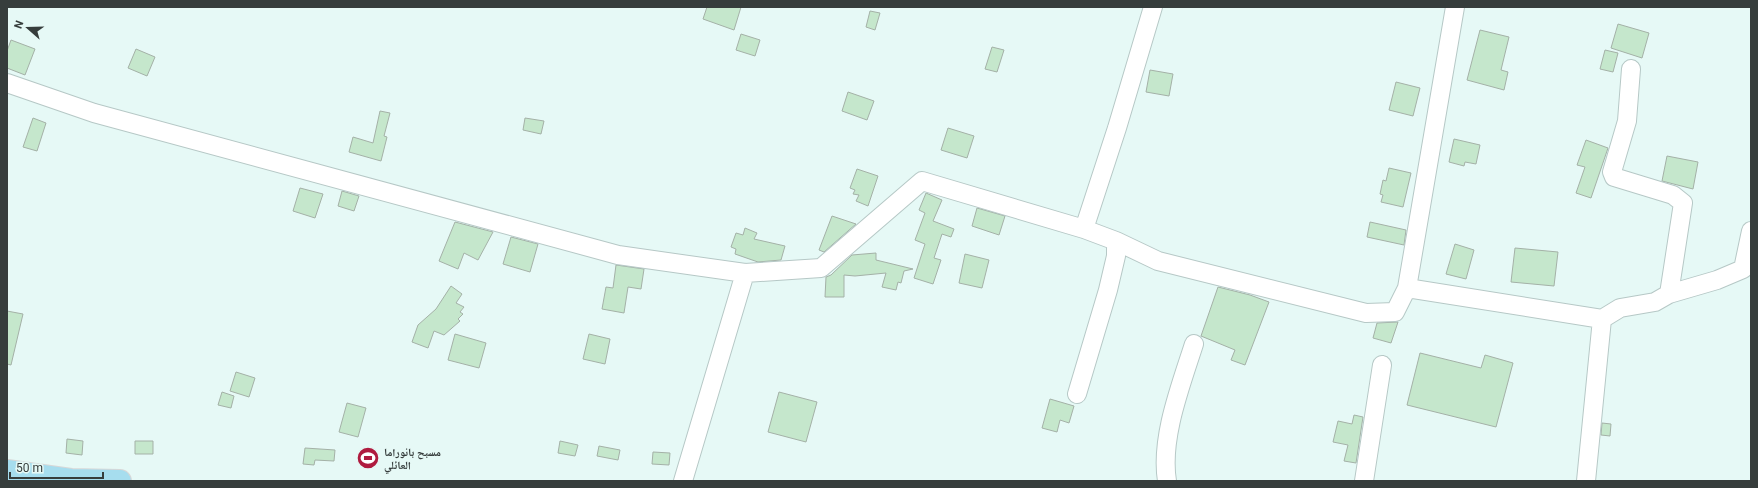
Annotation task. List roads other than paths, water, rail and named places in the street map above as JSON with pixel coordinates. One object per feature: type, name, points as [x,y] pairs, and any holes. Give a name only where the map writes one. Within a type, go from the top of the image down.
[{"type":"main road","points":[[7,471],[71,480],[120,481]]},
{"type":"street","points":[[1084,229],[1117,128],[1153,7]]},
{"type":"street","points":[[7,83],[94,113],[618,255],[745,273],[821,268],[922,181],[1084,229],[1116,241],[1158,261],[1366,313],[1395,312],[1407,288],[1455,7]]},
{"type":"street","points":[[1632,69],[1627,121],[1612,172],[1614,177],[1673,195],[1683,203],[1668,294]]},
{"type":"street","points":[[1407,288],[1602,319],[1620,308],[1655,302],[1668,294],[1717,280],[1743,269],[1751,232]]},
{"type":"street","points":[[1078,394],[1108,290],[1116,256],[1116,241]]},
{"type":"street","points":[[683,481],[745,273]]},
{"type":"street","points":[[1586,481],[1602,319]]},
{"type":"street","points":[[1167,481],[1164,464],[1174,406],[1194,344]]},
{"type":"street","points":[[1364,481],[1382,365]]},
{"type":"place","name":"مسبح بانوراما العائلي","points":[[368,458]]}]
